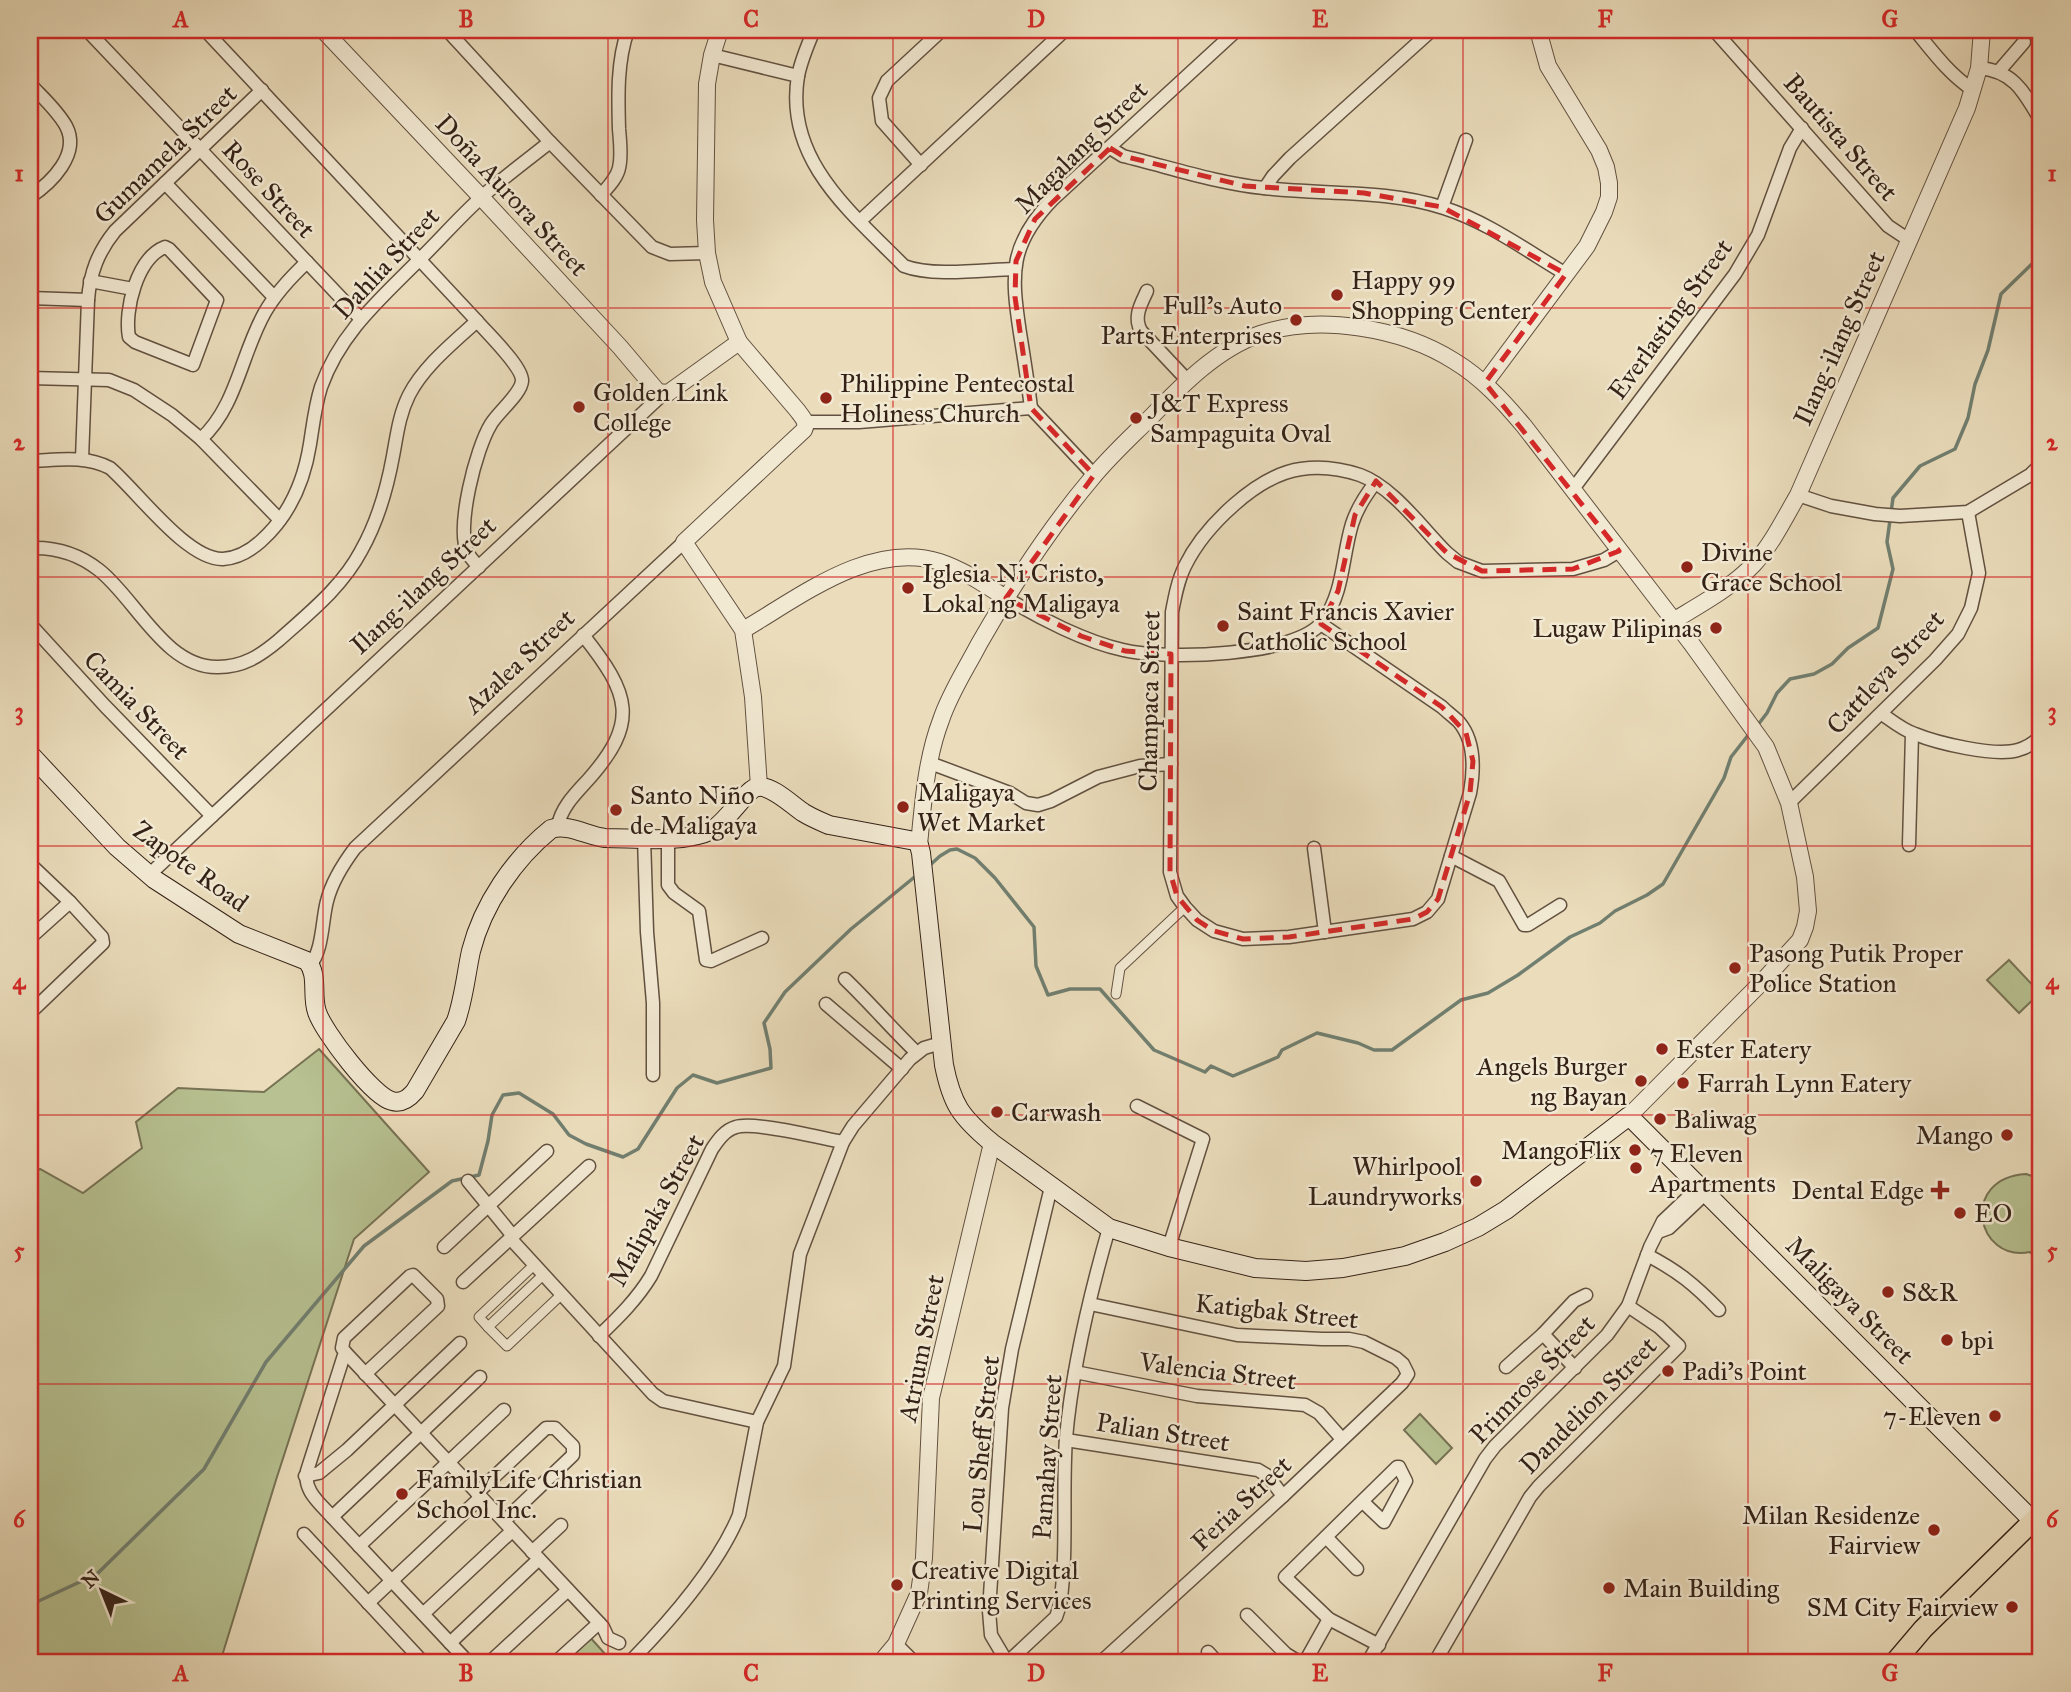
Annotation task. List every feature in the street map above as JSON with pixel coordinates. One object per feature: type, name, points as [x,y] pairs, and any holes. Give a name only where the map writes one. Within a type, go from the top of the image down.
[{"type":"main road","name":"Zapote Road","points":[[30,754],[117,847],[149,875],[239,934],[303,958],[310,965]]},
{"type":"main road","points":[[310,965],[314,975],[314,1003],[329,1035],[382,1096],[396,1102],[406,1100],[415,1091],[456,1021],[471,952],[484,918],[516,864],[543,835],[558,826],[605,838],[695,836],[712,830],[731,814],[752,789],[759,787],[772,791],[815,820],[860,832],[905,838],[919,845],[941,1043],[947,1080],[956,1107],[972,1126],[992,1143],[1108,1232],[1255,1268],[1288,1271],[1343,1268],[1405,1256],[1478,1227],[1629,1116]]},
{"type":"main road","name":"Maligaya Street","points":[[1629,1116],[2037,1517]]},
{"type":"main road","points":[[1895,1662],[1923,1629],[2037,1517]]},
{"type":"street","name":"Rose Street","points":[[87,30],[360,318]]},
{"type":"street","points":[[205,30],[477,321],[522,376],[519,390],[492,422],[482,440],[475,462],[463,535],[468,553],[478,566]]},
{"type":"street","name":"Doña Aurora Street","points":[[323,30],[620,347],[653,388],[663,394]]},
{"type":"street","points":[[447,30],[652,247],[670,254],[707,253]]},
{"type":"street","points":[[601,195],[615,178],[620,164],[618,97],[624,41],[628,30]]},
{"type":"street","points":[[720,30],[712,55],[705,116],[705,220],[707,253],[713,282],[739,342],[805,422],[859,422],[1031,408],[1094,475]]},
{"type":"street","points":[[814,30],[798,76],[797,107],[801,133],[812,163],[825,184],[904,266],[916,271],[1014,269]]},
{"type":"street","points":[[921,166],[882,121],[879,98],[887,81],[942,30]]},
{"type":"street","points":[[860,221],[1065,30]]},
{"type":"street","name":"Magalang Street","points":[[1031,408],[1015,297],[1014,269],[1020,247],[1035,219],[1237,30]]},
{"type":"street","points":[[1265,188],[1290,158],[1432,30]]},
{"type":"street","points":[[1485,383],[1566,275],[1596,229],[1609,197],[1606,167],[1600,150],[1548,66],[1538,30]]},
{"type":"street","name":"Bautista Street","points":[[1714,30],[1888,226],[1909,240]]},
{"type":"street","points":[[1916,30],[1943,65],[1973,90]]},
{"type":"street","name":"Ilang-ilang Street","points":[[1673,621],[1725,588],[1753,565],[1771,542],[1798,495],[1973,90],[1979,68],[1982,30]]},
{"type":"street","points":[[1999,71],[2024,42]]},
{"type":"street","points":[[712,55],[798,76]]},
{"type":"street","points":[[1979,68],[1999,71],[2021,89],[2041,121]]},
{"type":"street","points":[[30,84],[68,128],[70,148],[64,165],[30,197]]},
{"type":"street","name":"Gumamela Street","points":[[82,459],[88,300],[96,260],[105,244],[262,90]]},
{"type":"street","name":"Everlasting Street","points":[[1573,489],[1735,274],[1758,235],[1790,148],[1802,128]]},
{"type":"street","points":[[1442,208],[1466,140]]},
{"type":"street","name":"Dahlia Street","points":[[30,461],[82,459],[110,468],[173,532],[190,547],[208,557],[235,557],[254,547],[280,520],[300,488],[321,388],[333,360],[360,318],[481,197],[551,142]]},
{"type":"street","points":[[1110,148],[1123,156],[1226,182],[1265,188],[1364,193],[1412,200],[1442,208],[1477,221],[1566,275]]},
{"type":"street","points":[[165,183],[274,298]]},
{"type":"street","points":[[165,247],[216,297],[217,305],[195,363],[190,365],[129,337],[128,319],[133,289],[147,262],[160,248],[165,247]]},
{"type":"street","points":[[201,439],[224,411],[258,327],[274,298],[307,262]]},
{"type":"street","points":[[90,281],[133,289]]},
{"type":"street","points":[[1147,290],[1137,324],[1188,381]]},
{"type":"street","points":[[30,299],[88,300]]},
{"type":"street","points":[[30,548],[41,547],[67,552],[85,560],[100,571],[169,646],[190,663],[230,667],[249,662],[267,650],[331,592],[360,553],[384,498],[399,423],[411,391],[434,361],[477,321]]},
{"type":"street","points":[[919,845],[930,763],[945,709],[1006,598],[1053,528],[1094,475],[1188,381],[1224,352],[1261,334],[1323,325],[1359,328],[1399,336],[1418,343],[1456,362],[1485,383],[1524,426],[1766,747],[1789,803],[1808,898],[1805,927],[1800,940],[1629,1116]]},
{"type":"street","name":"Ilang-ilang Street","points":[[149,875],[663,394],[739,342]]},
{"type":"street","points":[[30,378],[109,380],[134,390],[172,415],[201,439],[280,520]]},
{"type":"street","name":"Azalea Street","points":[[310,965],[317,951],[333,883],[355,848],[804,430],[805,422]]},
{"type":"street","points":[[1798,495],[1830,506],[1875,514],[1900,516],[1968,513],[2030,475],[2041,464]]},
{"type":"street","name":"Champaca Street","points":[[1451,856],[1438,899],[1427,912],[1413,919],[1289,937],[1243,939],[1214,931],[1185,907],[1177,896],[1170,872],[1172,612],[1176,590],[1185,566],[1214,523],[1235,504],[1280,475],[1299,469],[1320,468],[1360,475],[1375,483],[1398,502],[1447,553],[1458,562],[1482,571],[1573,569],[1604,560],[1619,551]]},
{"type":"street","points":[[743,630],[834,577],[862,564],[881,559],[914,557],[938,562],[1039,616],[1104,645],[1125,651],[1171,654],[1252,651],[1289,641],[1321,624],[1338,591],[1355,515],[1362,499],[1375,483]]},
{"type":"street","name":"Cattleya Street","points":[[1789,803],[1882,714],[1958,634],[1971,608],[1979,573],[1968,513]]},
{"type":"street","points":[[684,542],[743,630],[753,697],[759,787]]},
{"type":"street","name":"Camia Street","points":[[30,624],[212,816]]},
{"type":"street","points":[[1321,624],[1442,707],[1460,723],[1466,733],[1473,761],[1473,777],[1451,856],[1499,881],[1524,925],[1560,905]]},
{"type":"street","points":[[558,826],[564,809],[602,764],[622,730],[620,694],[614,678],[583,635]]},
{"type":"street","points":[[1882,714],[1913,734],[1993,751],[2016,751],[2041,736]]},
{"type":"street","points":[[1909,845],[1913,734]]},
{"type":"street","points":[[930,763],[1038,806],[1098,777],[1140,766],[1171,764]]},
{"type":"street","points":[[643,838],[653,1003],[653,1075]]},
{"type":"street","points":[[668,838],[668,885],[674,893],[699,911],[706,960],[711,961],[762,938]]},
{"type":"street","points":[[1314,848],[1325,932]]},
{"type":"street","points":[[30,1013],[103,943],[102,937],[31,866]]},
{"type":"street","points":[[30,938],[69,902]]},
{"type":"street","points":[[1116,994],[1120,968],[1185,907]]},
{"type":"street","points":[[845,979],[917,1053]]},
{"type":"street","points":[[826,1004],[901,1069]]},
{"type":"street","points":[[365,1374],[438,1306],[437,1299],[416,1276],[410,1276],[344,1338],[342,1348],[365,1374],[601,1625],[614,1632],[633,1661],[685,1600],[734,1529],[743,1502],[757,1422],[784,1366],[800,1254],[843,1142],[853,1126],[901,1069],[917,1053],[941,1043]]},
{"type":"street","points":[[1138,1107],[1203,1139],[1169,1247]]},
{"type":"street","name":"Malipaka Street","points":[[599,1336],[633,1303],[647,1283],[712,1149],[729,1129],[747,1125],[843,1142]]},
{"type":"street","name":"Atrium Street","points":[[881,1662],[896,1644],[919,1592],[924,1559],[931,1398],[992,1143]]},
{"type":"street","points":[[444,1247],[547,1151]]},
{"type":"street","points":[[463,1282],[589,1166]]},
{"type":"street","points":[[468,1181],[534,1265],[653,1394],[663,1401],[757,1422]]},
{"type":"street","name":"Lou Sheff Street","points":[[1008,1662],[991,1635],[989,1611],[1002,1408],[1012,1349],[1051,1187]]},
{"type":"street","name":"Primrose Street","points":[[1368,1662],[1485,1459],[1607,1335],[1628,1306],[1658,1233],[1669,1228],[1703,1189]]},
{"type":"street","name":"Pamahay Street","points":[[1008,1662],[1056,1617],[1060,1605],[1066,1440],[1075,1372],[1108,1232]]},
{"type":"street","points":[[1647,1255],[1695,1285],[1719,1310]]},
{"type":"street","points":[[534,1265],[479,1317],[488,1327],[507,1346],[562,1294]]},
{"type":"street","points":[[488,1327],[543,1275]]},
{"type":"street","points":[[1506,1367],[1574,1301],[1586,1295]]},
{"type":"street","name":"Katigbak Street","points":[[1090,1304],[1237,1335],[1349,1339],[1364,1342],[1389,1353],[1403,1364],[1408,1374]]},
{"type":"street","name":"Dandelion Street","points":[[1435,1662],[1530,1497],[1679,1346],[1659,1327],[1628,1306]]},
{"type":"street","points":[[1543,1334],[1575,1368]]},
{"type":"street","points":[[305,1476],[319,1473],[347,1450],[460,1343]]},
{"type":"street","points":[[345,1352],[305,1476],[308,1489],[468,1662]]},
{"type":"street","name":"Valencia Street","points":[[1075,1372],[1197,1396],[1306,1405],[1319,1413],[1342,1439]]},
{"type":"street","name":"Feria Street","points":[[1101,1662],[1283,1496],[1402,1383],[1408,1374]]},
{"type":"street","points":[[332,1517],[480,1377]]},
{"type":"street","points":[[359,1546],[504,1410]]},
{"type":"street","points":[[368,1603],[546,1428],[555,1428],[573,1446],[573,1455],[423,1614]]},
{"type":"street","name":"Palian Street","points":[[1066,1440],[1258,1470],[1268,1476],[1283,1496]]},
{"type":"street","points":[[1363,1502],[1285,1577],[1329,1619],[1378,1645]]},
{"type":"street","points":[[450,1643],[561,1525]]},
{"type":"street","points":[[304,1534],[422,1662]]},
{"type":"street","points":[[1326,1537],[1357,1569]]},
{"type":"street","points":[[490,1662],[568,1590]]},
{"type":"street","points":[[1247,1615],[1286,1654],[1299,1662]]},
{"type":"street","points":[[1305,1662],[1329,1619]]},
{"type":"street","points":[[556,1662],[601,1625]]},
{"type":"street","points":[[896,1644],[914,1662]]},
{"type":"street","points":[[1208,1652],[1217,1662]]},
{"type":"highlighted area","points":[[1110,148],[1123,156],[1245,186],[1364,193],[1442,207],[1566,274],[1485,383],[1619,551],[1573,569],[1482,571],[1447,553],[1376,481],[1355,515],[1338,591],[1321,624],[1442,707],[1466,733],[1473,761],[1470,793],[1438,899],[1427,912],[1413,919],[1289,937],[1243,939],[1214,931],[1197,920],[1177,896],[1170,872],[1171,654],[1125,651],[1081,636],[1006,598],[1094,475],[1031,408],[1015,297],[1016,261],[1035,219]]},
{"type":"green space","points":[[2009,960],[2040,993],[2019,1013],[1987,980]]},
{"type":"green space","points":[[319,1049],[429,1172],[354,1239],[222,1656],[240,1662],[32,1662],[30,1174],[40,1169],[83,1193],[142,1148],[136,1122],[178,1088],[264,1092]]},
{"type":"green space","points":[[2026,1174],[2041,1179],[2041,1264],[2030,1252],[2012,1252],[1997,1245],[1987,1233],[1983,1219],[1984,1203],[1991,1189],[2005,1179]]},
{"type":"green space","points":[[1420,1414],[1452,1448],[1436,1464],[1404,1430]]},
{"type":"green space","points":[[588,1635],[606,1655],[599,1662],[559,1662]]},
{"type":"waterway","points":[[1757,726],[1777,693],[1790,679],[1814,674],[1832,664],[1848,648],[1878,628],[1893,569],[1887,542],[1893,498],[1920,466],[1955,449],[1968,418],[2001,294],[2041,255]]},
{"type":"waterway","points":[[929,866],[940,856],[957,849],[975,858],[995,878],[1034,927],[1036,966],[1048,995],[1070,989],[1100,989],[1154,1050],[1205,1072],[1211,1066],[1233,1076],[1278,1057],[1282,1050],[1317,1033],[1358,1043],[1374,1050],[1392,1050],[1461,1000],[1488,993],[1570,937],[1647,895],[1663,884],[1724,778],[1731,757],[1749,734]]},
{"type":"waterway","points":[[30,1605],[97,1574],[204,1469],[266,1362],[364,1246],[452,1181],[479,1175],[492,1115],[503,1095],[519,1093],[553,1114],[569,1135],[623,1157],[638,1149],[677,1088],[693,1075],[717,1083],[771,1068],[764,1023],[785,992],[851,929],[917,875]]},
{"type":"place","name":"Happy 99 Shopping Center","points":[[1337,295]]},
{"type":"place","name":"Full's Auto Parts Enterprises","points":[[1296,320]]},
{"type":"place","name":"Philippine Pentecostal Holiness Church","points":[[826,398]]},
{"type":"place","name":"Golden Link College","points":[[579,407]]},
{"type":"place","name":"J&T Express Sampaguita Oval","points":[[1136,418]]},
{"type":"place","name":"Divine Grace School","points":[[1687,567]]},
{"type":"place","name":"Iglesia Ni Cristo, Lokal ng Maligaya","points":[[908,588]]},
{"type":"place","name":"Saint Francis Xavier Catholic School","points":[[1223,626]]},
{"type":"place","name":"Lugaw Pilipinas","points":[[1716,628]]},
{"type":"place","name":"Maligaya Wet Market","points":[[903,807]]},
{"type":"place","name":"Santo Niño de Maligaya","points":[[616,810]]},
{"type":"place","name":"Pasong Putik Proper Police Station","points":[[1735,968]]},
{"type":"place","name":"Ester Eatery","points":[[1662,1049]]},
{"type":"place","name":"Angels Burger ng Bayan","points":[[1641,1081]]},
{"type":"place","name":"Farrah Lynn Eatery","points":[[1683,1083]]},
{"type":"place","name":"Carwash","points":[[997,1112]]},
{"type":"place","name":"Baliwag","points":[[1660,1119]]},
{"type":"place","name":"Mango","points":[[2007,1135]]},
{"type":"place","name":"MangoFlix","points":[[1635,1150]]},
{"type":"place","name":"7 Eleven Apartments","points":[[1636,1168]]},
{"type":"place","name":"Whirlpool Laundryworks","points":[[1476,1181]]},
{"type":"place","name":"Dental Edge","points":[[1940,1190]]},
{"type":"place","name":"EO","points":[[1960,1213]]},
{"type":"place","name":"S&R","points":[[1888,1292]]},
{"type":"place","name":"bpi","points":[[1947,1340]]},
{"type":"place","name":"Padi's Point","points":[[1668,1371]]},
{"type":"place","name":"7-Eleven","points":[[1995,1416]]},
{"type":"place","name":"FamilyLife Christian School Inc.","points":[[402,1494]]},
{"type":"place","name":"Milan Residenze Fairview","points":[[1934,1530]]},
{"type":"place","name":"Creative Digital Printing Services","points":[[897,1585]]},
{"type":"place","name":"Main Building","points":[[1609,1588]]},
{"type":"place","name":"SM City Fairview","points":[[2012,1607]]}]
